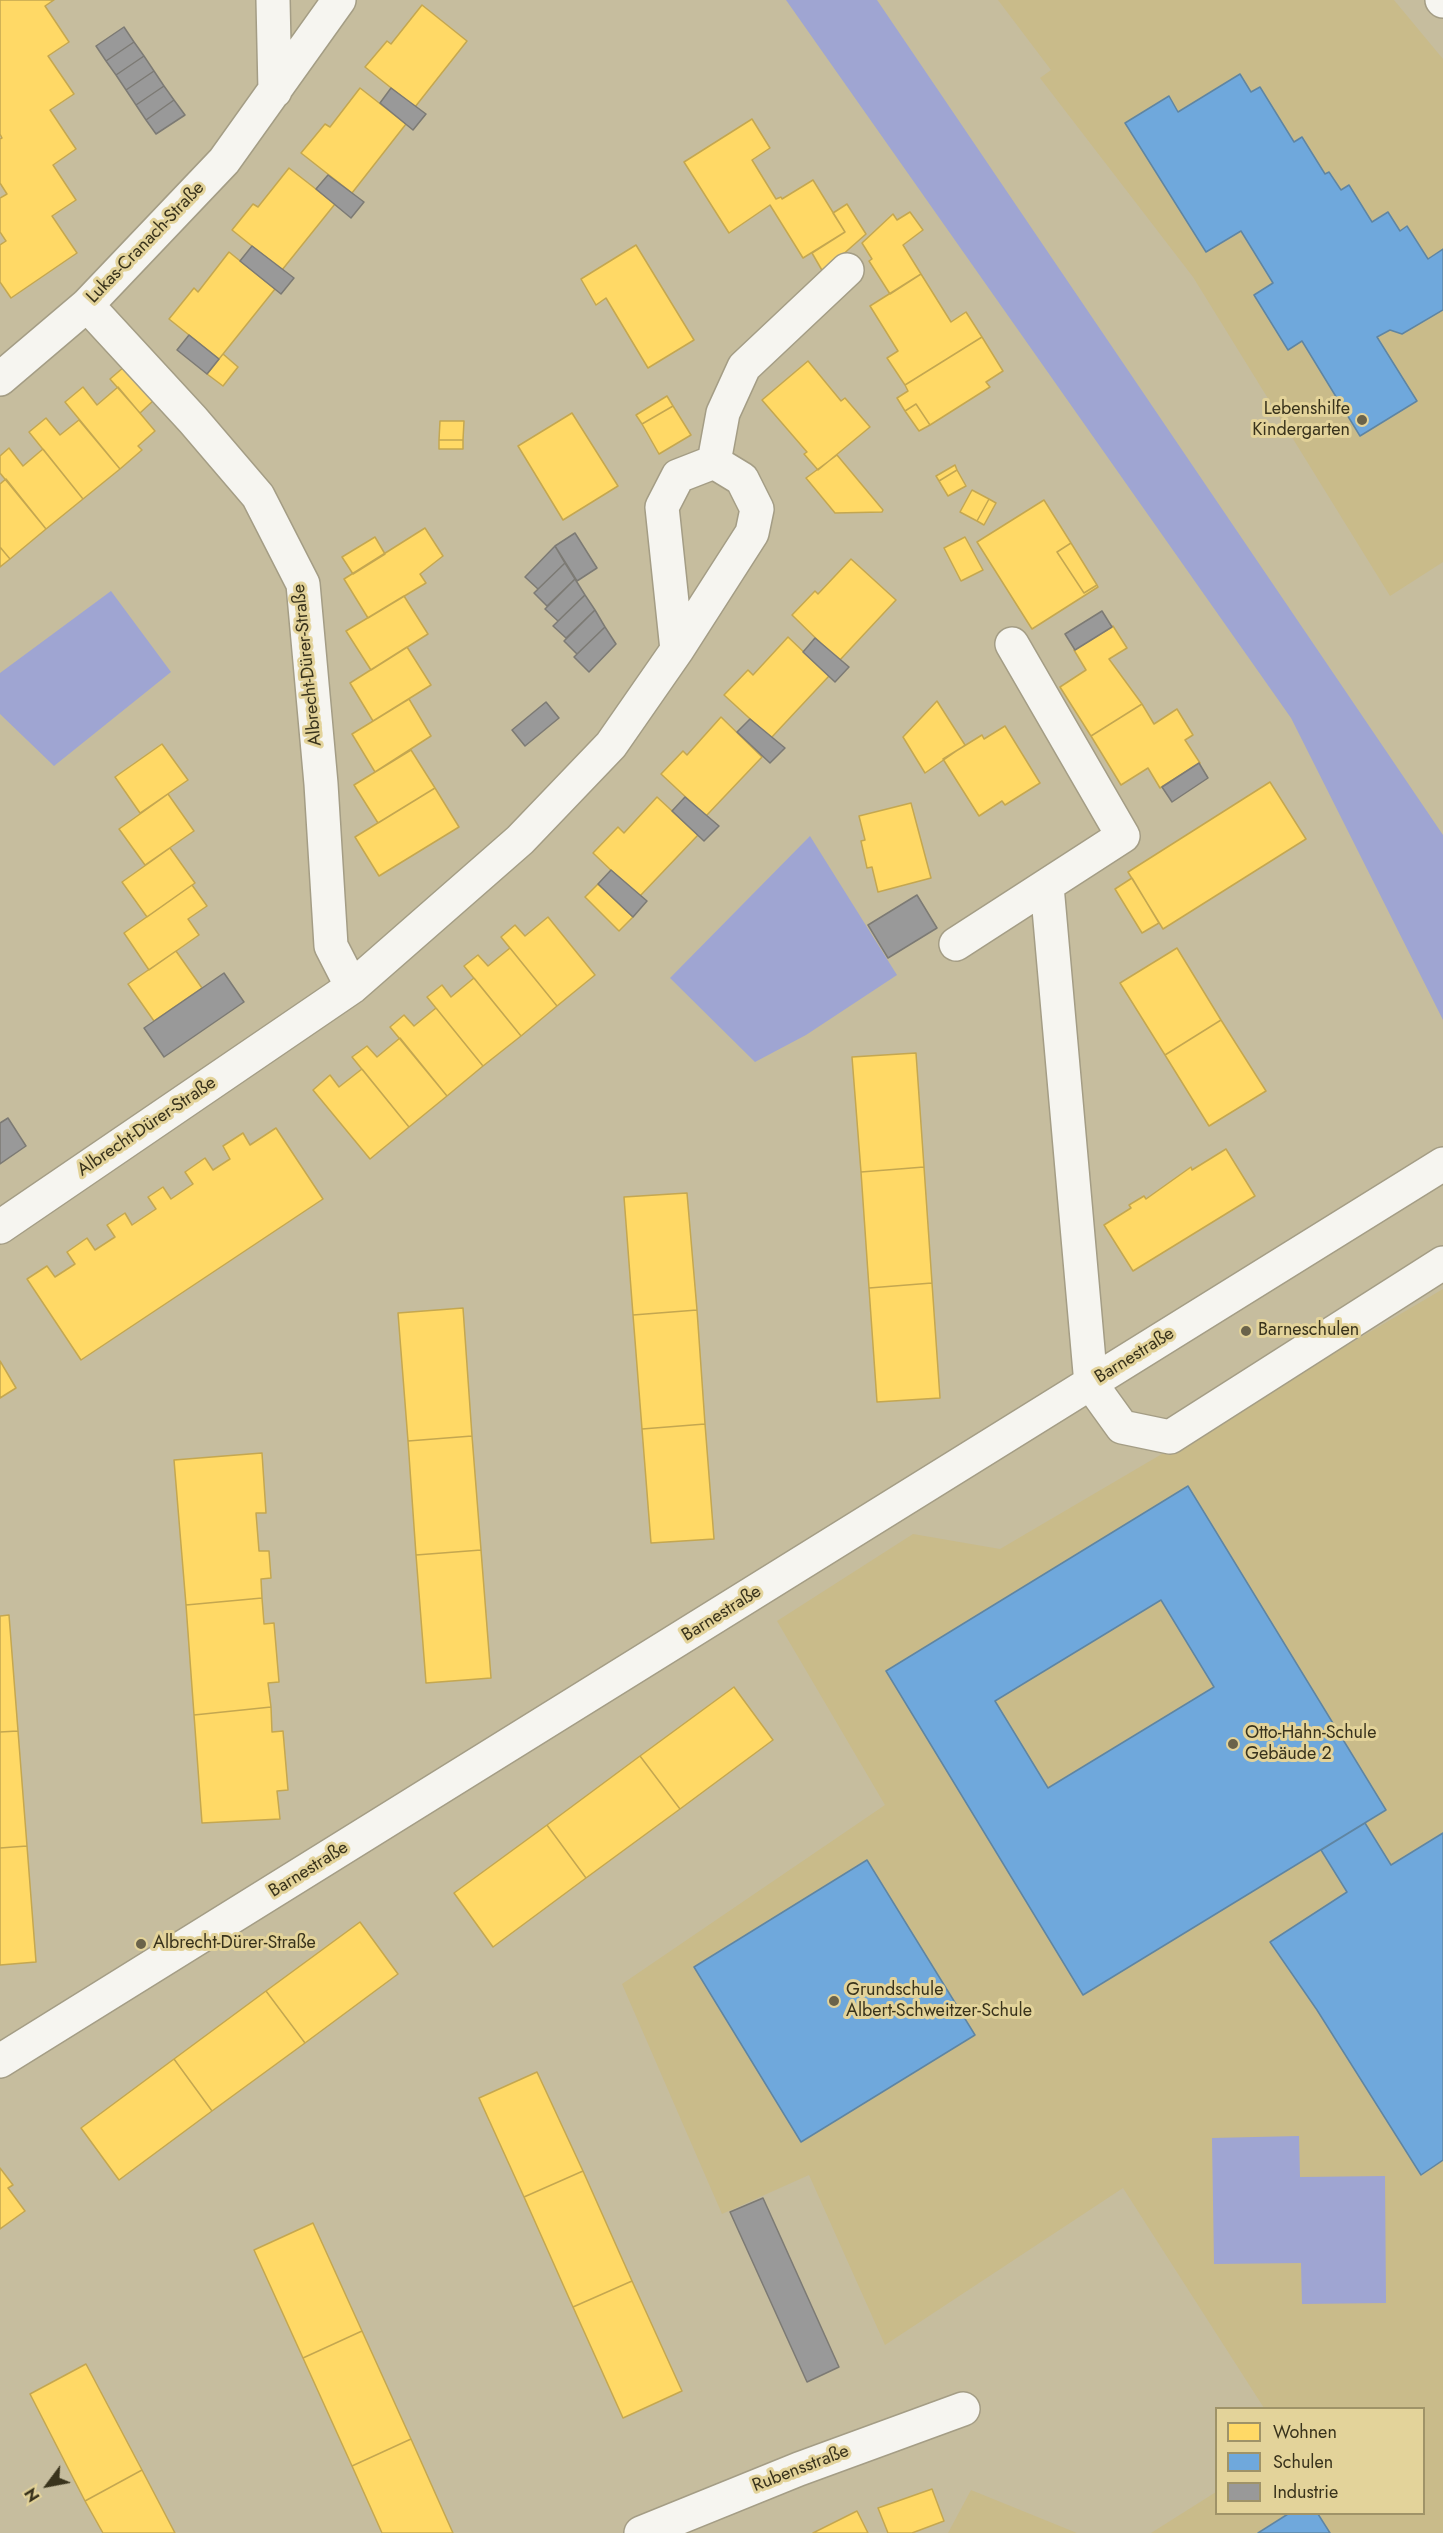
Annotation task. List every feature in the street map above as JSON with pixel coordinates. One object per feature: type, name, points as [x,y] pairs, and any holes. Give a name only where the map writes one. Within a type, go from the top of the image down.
[{"type":"street","points":[[273,0],[275,91]]},
{"type":"street","name":"Lukas-Cranach-Straße","points":[[0,379],[87,305],[224,161],[339,0]]},
{"type":"street","points":[[677,650],[662,507],[678,476],[714,462],[723,413],[744,367],[847,270]]},
{"type":"street","name":"Albrecht-Dürer-Straße","points":[[87,305],[193,420],[258,496],[303,584],[321,784],[331,946],[352,987]]},
{"type":"street","name":"Albrecht-Dürer-Straße","points":[[0,1227],[352,987],[520,840],[611,745],[677,650],[752,533],[757,509],[742,479],[714,462]]},
{"type":"street","points":[[956,944],[1123,836],[1012,644]]},
{"type":"street","points":[[1047,886],[1091,1384],[1122,1427],[1170,1437],[1443,1263]]},
{"type":"street","name":"Barnestraße","points":[[0,2061],[1443,1164]]},
{"type":"street","name":"Rubensstraße","points":[[641,2533],[800,2469],[963,2409]]},
{"type":"shaded area","points":[[786,0],[877,0],[1443,835],[1443,1020],[1291,718]]},
{"type":"shaded area","name":"Lebenshilfe Kindergarten","points":[[998,0],[1394,0],[1443,59],[1443,562],[1390,596],[1193,277],[1040,78],[1051,70]]},
{"type":"shaded area","points":[[111,591],[171,672],[54,766],[0,714],[0,673]]},
{"type":"shaded area","points":[[810,836],[897,975],[806,1035],[755,1062],[670,978]]},
{"type":"shaded area","points":[[1443,1289],[1443,2533],[1151,2533],[1215,2493],[1215,2515],[1425,2515],[1425,2407],[1263,2407],[1123,2188],[885,2345],[809,2175],[722,2214],[622,1984],[885,1805],[777,1621],[913,1534],[1000,1549]]},
{"type":"shaded area","points":[[1299,2136],[1300,2177],[1385,2176],[1386,2303],[1302,2304],[1301,2263],[1214,2264],[1212,2138]]},
{"type":"shaded area","points":[[971,2490],[1077,2533],[948,2533]]},
{"type":"building: Wohnen","points":[[0,0],[54,0],[45,6],[69,42],[48,56],[74,94],[50,110],[76,149],[53,165],[76,200],[52,216],[77,253],[11,298],[0,282],[0,245],[6,241],[0,232],[0,198],[7,194],[0,183],[0,139],[2,138],[0,134]]},
{"type":"building: Wohnen","points":[[422,5],[467,41],[415,107],[365,67],[387,41],[391,44]]},
{"type":"building: Wohnen","points":[[360,88],[406,124],[352,193],[301,153],[325,124],[330,127]]},
{"type":"building: Wohnen","points":[[752,119],[770,148],[752,160],[776,199],[781,197],[782,199],[813,180],[845,232],[803,258],[770,205],[729,233],[684,162]]},
{"type":"building: Wohnen","points":[[289,168],[335,204],[282,270],[232,230],[253,204],[258,207]]},
{"type":"building: Wohnen","points":[[847,204],[866,234],[823,272],[812,253],[845,232],[833,213]]},
{"type":"building: Wohnen","points":[[910,212],[923,230],[903,245],[921,274],[890,294],[869,261],[872,259],[862,243],[893,214],[897,220]]},
{"type":"building: Wohnen","points":[[636,245],[694,340],[648,368],[606,298],[596,305],[581,279]]},
{"type":"building: Wohnen","points":[[229,252],[275,289],[219,359],[169,319],[194,288],[198,292]]},
{"type":"building: Wohnen","points":[[921,274],[951,322],[966,312],[982,337],[905,385],[887,358],[898,351],[870,306]]},
{"type":"building: Wohnen","points":[[982,337],[1003,371],[986,382],[990,387],[930,425],[916,404],[905,411],[897,398],[908,391],[905,385]]},
{"type":"building: Wohnen","points":[[223,354],[238,367],[223,386],[207,374]]},
{"type":"building: Wohnen","points":[[808,361],[841,401],[845,398],[870,427],[818,470],[804,454],[807,452],[762,400]]},
{"type":"building: Wohnen","points":[[124,367],[154,400],[140,413],[110,379]]},
{"type":"building: Wohnen","points":[[83,387],[97,405],[118,387],[155,431],[138,446],[142,450],[120,469],[65,402]]},
{"type":"building: Wohnen","points":[[667,396],[673,406],[642,424],[636,415]]},
{"type":"building: Wohnen","points":[[916,404],[930,425],[919,431],[905,411]]},
{"type":"building: Wohnen","points":[[673,406],[691,435],[659,454],[642,424]]},
{"type":"building: Wohnen","points":[[572,413],[618,486],[563,520],[518,446]]},
{"type":"building: Wohnen","points":[[46,418],[60,435],[79,420],[120,469],[83,499],[29,432]]},
{"type":"building: Wohnen","points":[[440,421],[464,421],[463,440],[439,440]]},
{"type":"building: Wohnen","points":[[439,440],[463,440],[463,449],[439,449]]},
{"type":"building: Wohnen","points":[[9,448],[23,466],[43,449],[83,499],[46,529],[0,473],[0,456]]},
{"type":"building: Wohnen","points":[[837,455],[883,510],[882,512],[835,513],[806,478]]},
{"type":"building: Wohnen","points":[[955,465],[957,470],[939,481],[936,476]]},
{"type":"building: Wohnen","points":[[957,470],[966,486],[948,496],[939,481]]},
{"type":"building: Wohnen","points":[[6,479],[46,529],[10,559],[0,547],[0,484]]},
{"type":"building: Wohnen","points":[[972,490],[989,499],[977,521],[960,512]]},
{"type":"building: Wohnen","points":[[989,499],[996,503],[984,525],[977,521]]},
{"type":"building: Wohnen","points":[[1044,500],[1071,543],[1057,552],[1084,593],[1097,585],[1098,587],[1032,629],[977,542]]},
{"type":"building: Wohnen","points":[[425,528],[443,556],[420,574],[426,583],[368,618],[344,579]]},
{"type":"building: Wohnen","points":[[375,537],[385,554],[353,574],[342,557]]},
{"type":"building: Wohnen","points":[[965,537],[983,570],[961,581],[944,548]]},
{"type":"building: Wohnen","points":[[1071,543],[1097,585],[1084,593],[1057,552]]},
{"type":"building: Wohnen","points":[[0,547],[10,559],[0,567]]},
{"type":"building: Wohnen","points":[[851,559],[896,600],[839,661],[792,615],[815,591],[818,594]]},
{"type":"building: Wohnen","points":[[404,596],[428,634],[371,670],[346,631]]},
{"type":"building: Wohnen","points":[[1113,626],[1127,648],[1109,659],[1142,704],[1091,736],[1060,687],[1086,670],[1074,650]]},
{"type":"building: Wohnen","points":[[788,637],[829,676],[771,738],[724,695],[748,670],[753,675]]},
{"type":"building: Wohnen","points":[[407,647],[431,685],[373,721],[350,683]]},
{"type":"building: Wohnen","points":[[409,699],[431,736],[375,772],[352,734]]},
{"type":"building: Wohnen","points":[[937,701],[965,745],[925,773],[903,737]]},
{"type":"building: Wohnen","points":[[1142,704],[1154,724],[1177,709],[1193,735],[1185,740],[1200,763],[1160,788],[1148,768],[1121,785],[1091,736]]},
{"type":"building: Wohnen","points":[[721,717],[762,757],[706,816],[661,774],[683,751],[687,755]]},
{"type":"building: Wohnen","points":[[1005,726],[1040,783],[1005,805],[1002,801],[979,816],[943,759],[982,735],[984,739]]},
{"type":"building: Wohnen","points":[[162,744],[188,780],[140,813],[115,777]]},
{"type":"building: Wohnen","points":[[411,750],[435,788],[378,823],[354,785]]},
{"type":"building: Wohnen","points":[[1270,782],[1306,839],[1163,929],[1128,872]]},
{"type":"building: Wohnen","points":[[435,788],[459,827],[379,876],[355,837]]},
{"type":"building: Wohnen","points":[[168,794],[194,831],[145,865],[119,829]]},
{"type":"building: Wohnen","points":[[657,797],[698,835],[639,897],[593,853],[618,827],[624,833]]},
{"type":"building: Wohnen","points":[[911,803],[931,878],[878,892],[872,867],[867,868],[861,841],[865,840],[859,816]]},
{"type":"building: Wohnen","points":[[170,848],[195,883],[147,917],[122,882]]},
{"type":"building: Wohnen","points":[[1132,878],[1159,923],[1142,933],[1115,889]]},
{"type":"building: Wohnen","points":[[598,884],[633,917],[619,931],[585,897]]},
{"type":"building: Wohnen","points":[[192,885],[207,906],[188,919],[199,935],[149,970],[124,933]]},
{"type":"building: Wohnen","points":[[548,917],[595,975],[557,1006],[501,937],[515,925],[525,936]]},
{"type":"building: Wohnen","points":[[510,948],[557,1006],[521,1036],[464,966],[478,955],[488,966]]},
{"type":"building: Wohnen","points":[[1177,948],[1221,1020],[1165,1055],[1120,983]]},
{"type":"building: Wohnen","points":[[176,951],[202,988],[154,1021],[128,984]]},
{"type":"building: Wohnen","points":[[474,978],[521,1036],[483,1066],[427,997],[442,985],[451,997]]},
{"type":"building: Wohnen","points":[[436,1008],[483,1066],[447,1096],[390,1027],[404,1015],[414,1026]]},
{"type":"building: Wohnen","points":[[1221,1020],[1266,1091],[1209,1126],[1165,1055]]},
{"type":"building: Wohnen","points":[[400,1038],[447,1096],[409,1127],[352,1057],[367,1046],[377,1057]]},
{"type":"building: Wohnen","points":[[916,1053],[924,1167],[861,1172],[852,1057]]},
{"type":"building: Wohnen","points":[[362,1069],[409,1127],[370,1159],[313,1090],[330,1075],[339,1087]]},
{"type":"building: Wohnen","points":[[276,1128],[323,1199],[81,1360],[27,1279],[47,1266],[55,1277],[75,1264],[67,1252],[87,1238],[95,1250],[115,1237],[107,1225],[125,1213],[132,1225],[156,1209],[148,1197],[163,1187],[171,1199],[193,1184],[185,1172],[205,1158],[213,1170],[230,1159],[223,1146],[243,1133],[250,1145]]},
{"type":"building: Wohnen","points":[[1226,1149],[1255,1196],[1133,1271],[1104,1225],[1131,1208],[1129,1205],[1144,1196],[1146,1199],[1191,1167],[1192,1170]]},
{"type":"building: Wohnen","points":[[924,1167],[932,1283],[869,1288],[861,1172]]},
{"type":"building: Wohnen","points":[[687,1193],[697,1310],[633,1315],[624,1197]]},
{"type":"building: Wohnen","points":[[932,1283],[940,1398],[877,1402],[869,1288]]},
{"type":"building: Wohnen","points":[[463,1308],[472,1436],[408,1441],[398,1313]]},
{"type":"building: Wohnen","points":[[697,1310],[705,1424],[642,1429],[633,1315]]},
{"type":"building: Wohnen","points":[[0,1361],[16,1388],[0,1398]]},
{"type":"building: Wohnen","points":[[705,1424],[714,1539],[651,1543],[642,1429]]},
{"type":"building: Wohnen","points":[[472,1436],[481,1550],[416,1555],[408,1441]]},
{"type":"building: Wohnen","points":[[262,1453],[266,1513],[256,1513],[259,1551],[269,1551],[271,1578],[261,1579],[262,1598],[186,1605],[174,1460]]},
{"type":"building: Wohnen","points":[[481,1550],[491,1678],[426,1683],[416,1555]]},
{"type":"building: Wohnen","points":[[262,1598],[264,1624],[274,1623],[279,1682],[268,1683],[271,1707],[194,1715],[186,1605]]},
{"type":"building: Wohnen","points":[[9,1615],[18,1731],[0,1732],[0,1616]]},
{"type":"building: Wohnen","points":[[734,1687],[773,1740],[680,1809],[640,1756]]},
{"type":"building: Wohnen","points":[[271,1707],[272,1732],[283,1731],[288,1790],[277,1791],[280,1819],[202,1823],[194,1715]]},
{"type":"building: Wohnen","points":[[18,1731],[27,1846],[0,1848],[0,1732]]},
{"type":"building: Wohnen","points":[[640,1756],[680,1809],[586,1878],[547,1825]]},
{"type":"building: Wohnen","points":[[547,1825],[586,1878],[493,1947],[454,1893]]},
{"type":"building: Wohnen","points":[[27,1846],[36,1962],[0,1965],[0,1848]]},
{"type":"building: Wohnen","points":[[360,1922],[398,1974],[305,2043],[266,1991]]},
{"type":"building: Wohnen","points":[[266,1991],[305,2043],[212,2111],[174,2059]]},
{"type":"building: Wohnen","points":[[174,2059],[212,2111],[119,2180],[81,2128]]},
{"type":"building: Wohnen","points":[[537,2072],[583,2171],[524,2197],[479,2098]]},
{"type":"building: Wohnen","points":[[0,2168],[13,2185],[8,2188],[25,2211],[0,2229]]},
{"type":"building: Wohnen","points":[[583,2171],[632,2281],[573,2307],[524,2197]]},
{"type":"building: Wohnen","points":[[313,2223],[362,2331],[303,2358],[254,2250]]},
{"type":"building: Wohnen","points":[[632,2281],[682,2391],[623,2418],[573,2307]]},
{"type":"building: Wohnen","points":[[362,2331],[411,2439],[352,2466],[303,2358]]},
{"type":"building: Wohnen","points":[[86,2364],[142,2470],[85,2501],[30,2394]]},
{"type":"building: Wohnen","points":[[411,2439],[453,2533],[382,2533],[352,2466]]},
{"type":"building: Wohnen","points":[[142,2470],[175,2533],[103,2533],[85,2501]]},
{"type":"building: Wohnen","points":[[932,2489],[944,2521],[912,2533],[888,2533],[878,2508]]},
{"type":"building: Wohnen","points":[[857,2511],[868,2533],[813,2533]]},
{"type":"building: Schulen","points":[[1240,74],[1251,92],[1260,87],[1294,142],[1302,137],[1325,174],[1329,172],[1341,190],[1349,185],[1372,222],[1388,212],[1400,231],[1407,226],[1428,259],[1443,249],[1443,310],[1402,334],[1390,330],[1377,337],[1417,401],[1360,436],[1302,341],[1288,350],[1254,295],[1273,283],[1241,231],[1206,252],[1125,123],[1169,96],[1178,112]]},
{"type":"building: Schulen","name":"Otto-Hahn-Schule Gebäude 2","points":[[1188,1486],[1386,1810],[1083,1995],[886,1671]],"holes":[[[1161,1600],[1214,1687],[1048,1788],[995,1701]]]},
{"type":"building: Schulen","points":[[1365,1823],[1391,1865],[1443,1833],[1443,2160],[1421,2175],[1317,2010],[1270,1942],[1347,1892],[1321,1850]]},
{"type":"building: Schulen","name":"Grundschule Albert-Schweitzer-Schule","points":[[867,1860],[975,2035],[801,2142],[694,1967]]},
{"type":"building: Schulen","points":[[1286,2515],[1319,2515],[1330,2533],[1258,2533]]},
{"type":"building: Industrie","points":[[124,27],[134,42],[106,61],[96,46]]},
{"type":"building: Industrie","points":[[134,42],[144,56],[116,75],[106,61]]},
{"type":"building: Industrie","points":[[144,56],[154,71],[126,90],[116,75]]},
{"type":"building: Industrie","points":[[154,71],[164,86],[136,105],[126,90]]},
{"type":"building: Industrie","points":[[164,86],[174,100],[146,120],[136,105]]},
{"type":"building: Industrie","points":[[391,88],[426,114],[413,130],[380,103]]},
{"type":"building: Industrie","points":[[174,100],[185,115],[156,134],[146,120]]},
{"type":"building: Industrie","points":[[328,175],[364,202],[351,218],[316,189]]},
{"type":"building: Industrie","points":[[252,246],[294,278],[281,294],[240,261]]},
{"type":"building: Industrie","points":[[189,335],[219,359],[207,374],[177,350]]},
{"type":"building: Industrie","points":[[575,533],[597,568],[577,581],[555,546]]},
{"type":"building: Industrie","points":[[555,546],[565,563],[538,589],[525,577]]},
{"type":"building: Industrie","points":[[565,563],[575,579],[547,606],[534,593]]},
{"type":"building: Industrie","points":[[575,579],[585,595],[558,621],[545,609]]},
{"type":"building: Industrie","points":[[585,595],[595,610],[566,638],[553,626]]},
{"type":"building: Industrie","points":[[595,610],[605,627],[577,654],[564,641]]},
{"type":"building: Industrie","points":[[1102,611],[1112,627],[1075,650],[1065,634]]},
{"type":"building: Industrie","points":[[605,627],[616,644],[589,672],[574,657]]},
{"type":"building: Industrie","points":[[815,638],[849,667],[835,682],[803,652]]},
{"type":"building: Industrie","points":[[546,702],[559,718],[525,746],[512,730]]},
{"type":"building: Industrie","points":[[750,719],[785,748],[770,763],[737,732]]},
{"type":"building: Industrie","points":[[1199,763],[1208,778],[1172,802],[1162,787]]},
{"type":"building: Industrie","points":[[685,797],[719,826],[704,841],[672,811]]},
{"type":"building: Industrie","points":[[611,870],[647,901],[633,917],[598,884]]},
{"type":"building: Industrie","points":[[917,895],[937,928],[888,958],[868,925]]},
{"type":"building: Industrie","points":[[224,973],[244,1002],[164,1057],[144,1028]]},
{"type":"building: Industrie","points":[[8,1118],[26,1146],[0,1164],[0,1123]]},
{"type":"building: Industrie","points":[[763,2198],[839,2367],[807,2382],[730,2212]]},
{"type":"place","name":"Lebenshilfe Kindergarten","points":[[1362,420]]},
{"type":"place","name":"Barneschulen","points":[[1246,1331]]},
{"type":"place","name":"Otto-Hahn-Schule Gebäude 2","points":[[1233,1744]]},
{"type":"place","name":"Albrecht-Dürer-Straße","points":[[141,1944]]},
{"type":"place","name":"Grundschule Albert-Schweitzer-Schule","points":[[834,2001]]}]
